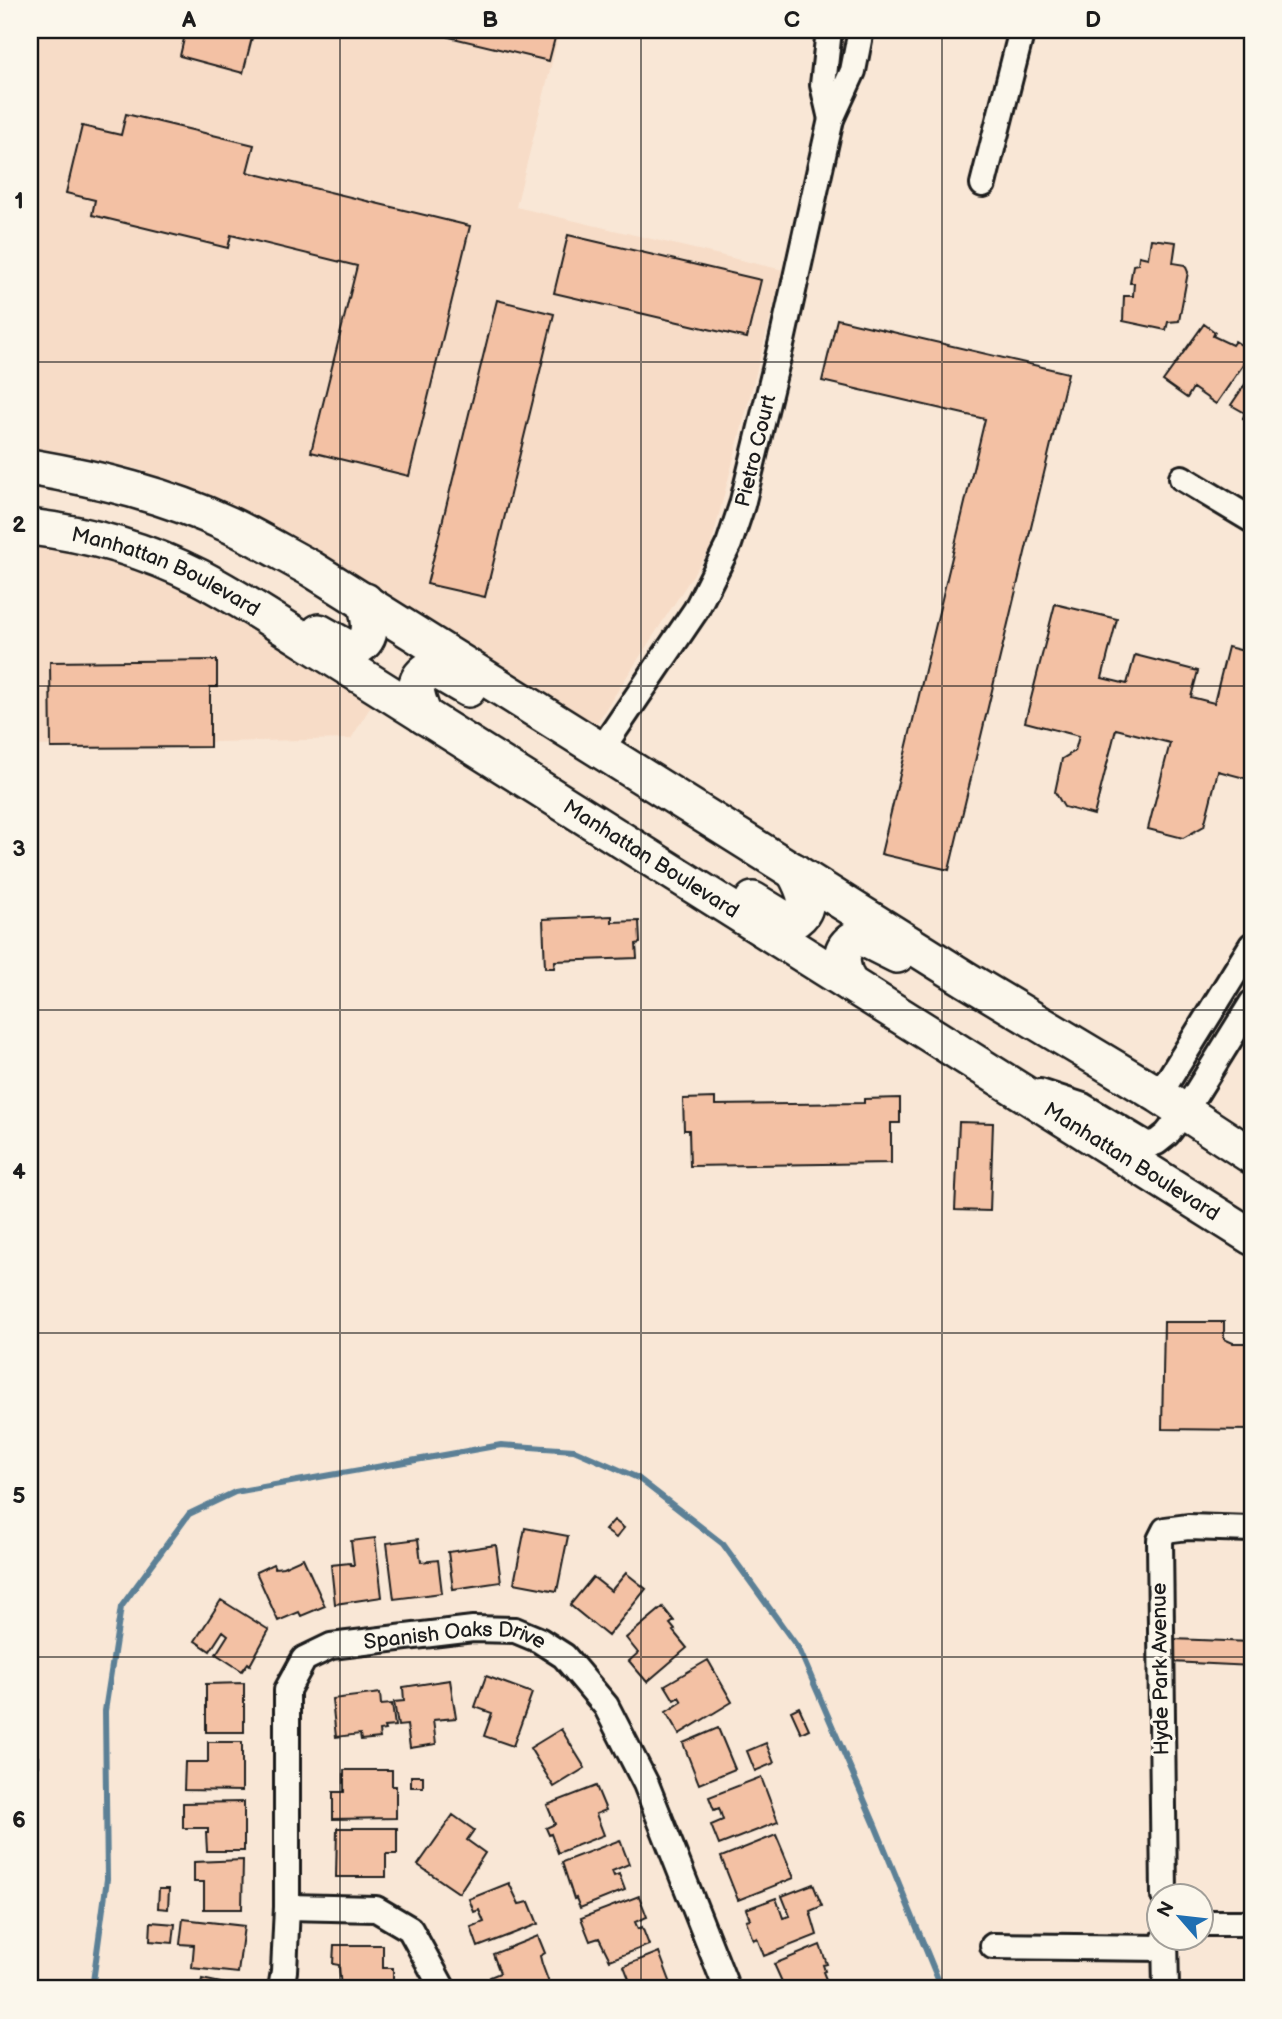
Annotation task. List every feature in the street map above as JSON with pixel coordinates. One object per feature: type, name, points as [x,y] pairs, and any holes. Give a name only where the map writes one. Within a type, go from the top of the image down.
[{"type":"street","name":"Pietro Court","points":[[829,30],[822,85],[831,119]]},
{"type":"street","name":"Pietro Court","points":[[601,750],[696,610],[729,544],[742,505],[782,341],[831,119],[853,71],[861,30]]},
{"type":"street","points":[[983,184],[1022,30]]},
{"type":"street","points":[[30,467],[130,488],[229,525],[310,568],[967,980],[1172,1103],[1252,1156]]},
{"type":"street","points":[[30,482],[71,474]]},
{"type":"street","points":[[1182,478],[1252,520]]},
{"type":"street","name":"Manhattan Boulevard","points":[[30,527],[62,531],[107,542],[163,560],[201,578],[1252,1237]]},
{"type":"street","points":[[201,578],[232,578],[351,650],[359,648],[370,634],[371,625],[365,601]]},
{"type":"street","points":[[424,716],[415,693],[417,680],[429,669],[439,672],[537,729],[562,727]]},
{"type":"street","points":[[642,855],[684,859],[784,919],[793,921],[801,917],[806,909],[804,890],[794,870]]},
{"type":"street","points":[[849,983],[842,967],[842,956],[845,947],[859,936],[940,979],[967,980]]},
{"type":"street","points":[[1003,1079],[1083,1106],[1148,1145],[1157,1142],[1167,1134],[1172,1103],[1252,946]]},
{"type":"street","points":[[1172,1103],[1252,1003]]},
{"type":"street","name":"Hyde Park Avenue","points":[[1164,1882],[1160,1540],[1166,1530],[1188,1527],[1252,1529]]},
{"type":"street","name":"Spanish Oaks Drive","points":[[281,1989],[287,1907],[287,1690],[304,1659],[331,1646],[473,1629],[515,1630],[539,1640],[564,1656],[606,1706],[646,1784],[727,1989]]},
{"type":"street","points":[[287,1907],[376,1909],[410,1929],[443,1989]]},
{"type":"street","points":[[1216,1923],[1252,1923]]},
{"type":"street","points":[[993,1946],[1146,1943]]},
{"type":"street","points":[[1165,1952],[1166,1989]]},
{"type":"shaded area","points":[[30,30],[560,30],[516,207],[783,270],[710,549],[594,727],[345,572],[138,469],[30,447]]},
{"type":"shaded area","points":[[30,539],[162,575],[377,696],[351,739],[30,746]]},
{"type":"building","points":[[186,30],[254,30],[243,73],[180,56]]},
{"type":"building","points":[[450,30],[557,30],[549,61],[449,37]]},
{"type":"building","points":[[126,114],[254,145],[247,172],[470,226],[409,476],[311,452],[357,266],[231,235],[228,248],[92,215],[95,200],[66,193],[82,126],[121,135]]},
{"type":"building","points":[[568,235],[761,280],[747,338],[554,293]]},
{"type":"building","points":[[1151,239],[1176,242],[1173,263],[1185,265],[1188,272],[1179,321],[1168,322],[1166,330],[1123,321],[1124,296],[1133,296],[1134,283],[1130,283],[1133,265],[1138,264],[1139,256],[1148,258]]},
{"type":"building","points":[[497,300],[554,314],[485,597],[427,584]]},
{"type":"building","points":[[837,319],[1068,373],[949,870],[881,854],[985,419],[822,381]]},
{"type":"building","points":[[1204,324],[1215,332],[1213,336],[1232,345],[1235,341],[1252,352],[1216,404],[1193,388],[1187,398],[1163,381]]},
{"type":"building","points":[[1250,377],[1252,424],[1243,418],[1245,413],[1231,405]]},
{"type":"building","points":[[1055,604],[1117,619],[1102,678],[1127,684],[1135,655],[1198,671],[1191,697],[1214,703],[1228,647],[1252,653],[1252,780],[1218,771],[1204,826],[1183,838],[1148,829],[1170,743],[1116,729],[1094,815],[1064,807],[1055,792],[1062,759],[1075,751],[1079,736],[1025,722]]},
{"type":"building","points":[[217,660],[217,687],[210,687],[210,747],[51,748],[50,662]]},
{"type":"building","points":[[612,916],[612,922],[639,921],[640,943],[636,944],[637,958],[555,961],[554,968],[545,968],[543,919]]},
{"type":"building","points":[[715,1098],[715,1105],[864,1103],[864,1099],[900,1098],[900,1123],[891,1123],[891,1163],[690,1166],[689,1130],[684,1130],[683,1099]]},
{"type":"building","points":[[959,1122],[993,1123],[990,1211],[955,1210]]},
{"type":"building","points":[[1164,1322],[1224,1322],[1224,1339],[1233,1343],[1247,1343],[1252,1348],[1247,1365],[1252,1370],[1252,1430],[1162,1429]]},
{"type":"building","points":[[614,1520],[624,1528],[616,1538],[605,1530]]},
{"type":"building","points":[[525,1528],[568,1536],[557,1591],[514,1583]]},
{"type":"building","points":[[375,1538],[382,1597],[335,1604],[331,1565],[354,1565],[351,1541]]},
{"type":"building","points":[[418,1539],[421,1562],[438,1560],[442,1593],[394,1599],[387,1543]]},
{"type":"building","points":[[496,1545],[501,1582],[453,1589],[448,1552]]},
{"type":"building","points":[[303,1558],[325,1606],[301,1616],[299,1612],[278,1621],[256,1572],[273,1564],[275,1568],[283,1567]]},
{"type":"building","points":[[626,1573],[646,1589],[608,1636],[570,1605],[593,1577],[611,1591]]},
{"type":"building","points":[[221,1600],[269,1630],[250,1665],[248,1663],[242,1671],[216,1654],[228,1635],[223,1631],[210,1651],[195,1641]]},
{"type":"building","points":[[663,1607],[674,1621],[670,1624],[675,1630],[673,1631],[687,1648],[647,1682],[629,1661],[638,1653],[626,1638]]},
{"type":"building","points":[[1172,1639],[1252,1642],[1252,1666],[1171,1662]]},
{"type":"building","points":[[708,1660],[732,1702],[679,1734],[666,1712],[682,1702],[679,1697],[674,1700],[665,1685]]},
{"type":"building","points":[[486,1676],[532,1693],[513,1746],[484,1736],[492,1713],[475,1707]]},
{"type":"building","points":[[450,1680],[456,1718],[433,1720],[436,1744],[410,1748],[407,1725],[398,1726],[394,1702],[404,1701],[403,1687]]},
{"type":"building","points":[[244,1683],[244,1732],[206,1732],[206,1684]]},
{"type":"building","points":[[380,1693],[381,1705],[392,1704],[395,1726],[384,1727],[385,1730],[379,1731],[380,1738],[361,1740],[360,1734],[336,1737],[332,1699]]},
{"type":"building","points":[[799,1707],[809,1729],[801,1733],[791,1711]]},
{"type":"building","points":[[718,1728],[735,1769],[699,1784],[683,1743]]},
{"type":"building","points":[[561,1729],[585,1768],[554,1787],[530,1748]]},
{"type":"building","points":[[208,1742],[242,1742],[242,1791],[184,1790],[185,1762],[208,1762]]},
{"type":"building","points":[[766,1743],[774,1763],[755,1771],[747,1751]]},
{"type":"building","points":[[30,1757],[38,1757],[38,1897],[30,1897]]},
{"type":"building","points":[[344,1770],[392,1770],[392,1786],[396,1786],[396,1818],[333,1819],[333,1792],[344,1792]]},
{"type":"building","points":[[411,1776],[423,1776],[423,1787],[411,1787]]},
{"type":"building","points":[[761,1777],[778,1822],[719,1845],[711,1825],[723,1820],[719,1808],[714,1810],[709,1797]]},
{"type":"building","points":[[596,1786],[606,1810],[596,1814],[604,1835],[558,1853],[546,1828],[555,1824],[547,1805]]},
{"type":"building","points":[[244,1802],[244,1851],[207,1851],[208,1828],[183,1828],[183,1803]]},
{"type":"building","points":[[453,1815],[474,1830],[467,1840],[485,1853],[459,1893],[418,1865]]},
{"type":"building","points":[[337,1828],[397,1828],[397,1854],[386,1854],[386,1877],[336,1877]]},
{"type":"building","points":[[776,1835],[794,1878],[738,1900],[721,1857]]},
{"type":"building","points":[[620,1840],[629,1864],[612,1871],[614,1876],[619,1874],[625,1890],[580,1908],[576,1898],[574,1899],[562,1862]]},
{"type":"building","points":[[243,1860],[242,1909],[204,1909],[204,1882],[194,1882],[194,1862]]},
{"type":"building","points":[[509,1883],[519,1904],[529,1902],[538,1924],[478,1947],[471,1927],[484,1922],[479,1910],[474,1912],[469,1899]]},
{"type":"building","points":[[813,1884],[822,1906],[810,1911],[817,1935],[764,1956],[757,1938],[753,1940],[746,1920],[750,1919],[746,1909],[776,1898],[783,1918],[790,1916],[782,1896]]},
{"type":"building","points":[[159,1889],[169,1889],[168,1909],[158,1908]]},
{"type":"building","points":[[639,1896],[647,1917],[635,1922],[638,1929],[642,1927],[649,1945],[610,1960],[599,1938],[590,1941],[581,1918]]},
{"type":"building","points":[[183,1919],[244,1926],[238,1973],[192,1968],[194,1945],[180,1944]]},
{"type":"building","points":[[151,1922],[175,1924],[173,1943],[150,1941]]},
{"type":"building","points":[[538,1936],[545,1953],[540,1956],[549,1983],[534,1989],[495,1989],[490,1977],[500,1973],[493,1954]]},
{"type":"building","points":[[334,1945],[383,1945],[383,1968],[393,1968],[393,1989],[341,1989],[339,1965],[333,1964]]},
{"type":"building","points":[[820,1945],[827,1964],[823,1965],[823,1972],[830,1989],[773,1989],[783,1984],[774,1964]]},
{"type":"building","points":[[659,1952],[673,1989],[633,1989],[624,1966]]},
{"type":"building","points":[[202,1979],[235,1986],[234,1989],[200,1989]]},
{"type":"waterway","points":[[92,1989],[107,1879],[105,1711],[121,1607],[189,1514],[235,1492],[501,1445],[574,1450],[638,1478],[723,1544],[799,1649],[942,1989]]}]
